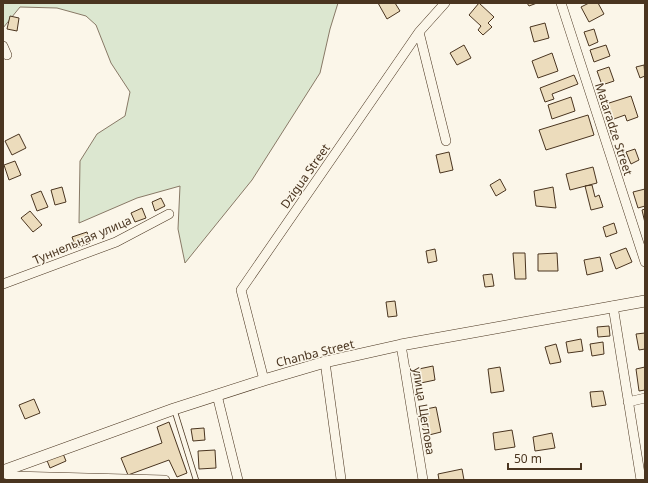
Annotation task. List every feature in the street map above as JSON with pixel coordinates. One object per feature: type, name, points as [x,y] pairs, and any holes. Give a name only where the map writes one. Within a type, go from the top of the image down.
[{"type":"street","name":"Dzigua Street","points":[[264,380],[241,290],[418,32],[445,3]]},
{"type":"street","name":"Mataradze Street","points":[[561,3],[645,262]]},
{"type":"street","points":[[418,32],[446,141]]},
{"type":"street","name":"Туннельная улица","points":[[3,284],[116,242],[169,214]]},
{"type":"street","name":"Chanba Street","points":[[9,473],[174,409],[325,362],[400,345],[645,301]]},
{"type":"street","points":[[613,306],[641,480]]},
{"type":"street","name":"улица Щеглова","points":[[400,345],[423,480]]},
{"type":"street","points":[[325,362],[341,479]]},
{"type":"street","points":[[217,395],[238,480]]},
{"type":"street","points":[[628,402],[645,398]]},
{"type":"street","points":[[9,473],[72,478],[165,480]]},
{"type":"lane","points":[[174,409],[196,480]]},
{"type":"green space","points":[[3,3],[338,3],[330,29],[320,73],[252,180],[185,263],[178,229],[180,186],[137,198],[79,223],[80,161],[97,134],[125,116],[130,92],[111,63],[96,25],[86,16],[57,8],[20,7],[3,28]]},
{"type":"building","points":[[378,3],[395,3],[400,11],[387,19]]},
{"type":"building","points":[[479,3],[494,17],[488,23],[492,27],[483,35],[478,30],[481,26],[469,15]]},
{"type":"building","points":[[527,3],[537,3],[529,6]]},
{"type":"building","points":[[589,3],[598,3],[604,14],[589,22],[581,7]]},
{"type":"building","points":[[10,16],[19,18],[17,31],[7,29]]},
{"type":"building","points":[[545,23],[549,38],[534,42],[530,27]]},
{"type":"building","points":[[594,29],[598,42],[589,46],[584,32]]},
{"type":"building","points":[[464,45],[471,58],[457,65],[450,53]]},
{"type":"building","points":[[606,45],[610,56],[594,62],[590,50]]},
{"type":"building","points":[[552,53],[558,71],[538,78],[532,61]]},
{"type":"building","points":[[644,65],[645,76],[640,78],[636,67]]},
{"type":"building","points":[[609,67],[614,81],[602,85],[597,71]]},
{"type":"building","points":[[574,75],[578,84],[552,94],[554,99],[545,102],[540,88]]},
{"type":"building","points":[[631,96],[638,117],[627,121],[625,115],[611,120],[606,104]]},
{"type":"building","points":[[571,97],[575,111],[552,119],[548,105]]},
{"type":"building","points":[[588,115],[594,135],[546,150],[539,130]]},
{"type":"building","points":[[19,134],[26,148],[12,155],[5,141]]},
{"type":"building","points":[[635,149],[639,160],[631,164],[626,152]]},
{"type":"building","points":[[449,152],[453,170],[440,173],[436,155]]},
{"type":"building","points":[[15,161],[21,175],[9,180],[4,165]]},
{"type":"building","points":[[593,167],[597,183],[570,190],[566,174]]},
{"type":"building","points":[[500,179],[506,190],[496,196],[490,185]]},
{"type":"building","points":[[592,185],[595,197],[599,195],[603,207],[591,210],[585,186]]},
{"type":"building","points":[[62,187],[66,202],[55,205],[51,190]]},
{"type":"building","points":[[553,187],[556,208],[536,206],[534,191]]},
{"type":"building","points":[[645,189],[645,206],[638,208],[633,192]]},
{"type":"building","points":[[41,191],[48,207],[37,211],[31,195]]},
{"type":"building","points":[[161,198],[165,206],[155,211],[152,202]]},
{"type":"building","points":[[142,208],[146,218],[135,222],[131,213]]},
{"type":"building","points":[[645,209],[645,223],[642,210]]},
{"type":"building","points":[[30,211],[42,225],[33,232],[21,218]]},
{"type":"building","points":[[614,223],[617,233],[606,237],[603,227]]},
{"type":"building","points":[[87,232],[90,243],[76,248],[72,237]]},
{"type":"building","points":[[626,248],[632,262],[616,269],[610,254]]},
{"type":"building","points":[[435,249],[437,261],[428,263],[426,251]]},
{"type":"building","points":[[513,253],[525,253],[526,279],[515,279]]},
{"type":"building","points":[[557,253],[558,271],[538,271],[538,254]]},
{"type":"building","points":[[600,257],[603,271],[587,275],[584,260]]},
{"type":"building","points":[[492,274],[494,286],[485,287],[483,275]]},
{"type":"building","points":[[395,301],[397,316],[388,317],[386,302]]},
{"type":"building","points":[[609,326],[610,336],[598,337],[597,327]]},
{"type":"building","points":[[645,333],[645,349],[639,350],[636,334]]},
{"type":"building","points":[[581,339],[583,351],[568,353],[566,342]]},
{"type":"building","points":[[603,342],[604,354],[592,356],[590,344]]},
{"type":"building","points":[[556,344],[561,362],[550,364],[545,347]]},
{"type":"building","points":[[433,366],[435,380],[416,384],[414,370]]},
{"type":"building","points":[[500,367],[504,391],[491,393],[488,369]]},
{"type":"building","points":[[645,367],[645,390],[639,391],[636,369]]},
{"type":"building","points":[[603,391],[606,405],[592,407],[590,392]]},
{"type":"building","points":[[34,399],[40,413],[25,419],[19,405]]},
{"type":"building","points":[[436,407],[441,432],[425,436],[421,410]]},
{"type":"building","points":[[169,422],[187,473],[177,477],[169,460],[128,475],[121,458],[162,443],[157,427]]},
{"type":"building","points":[[204,428],[205,440],[193,441],[191,429]]},
{"type":"building","points":[[512,430],[515,447],[495,450],[493,433]]},
{"type":"building","points":[[552,433],[555,448],[535,451],[533,437]]},
{"type":"building","points":[[215,450],[216,468],[199,469],[198,451]]},
{"type":"building","points":[[62,451],[66,461],[50,468],[46,458]]},
{"type":"building","points":[[462,469],[464,480],[439,480],[438,474]]}]
